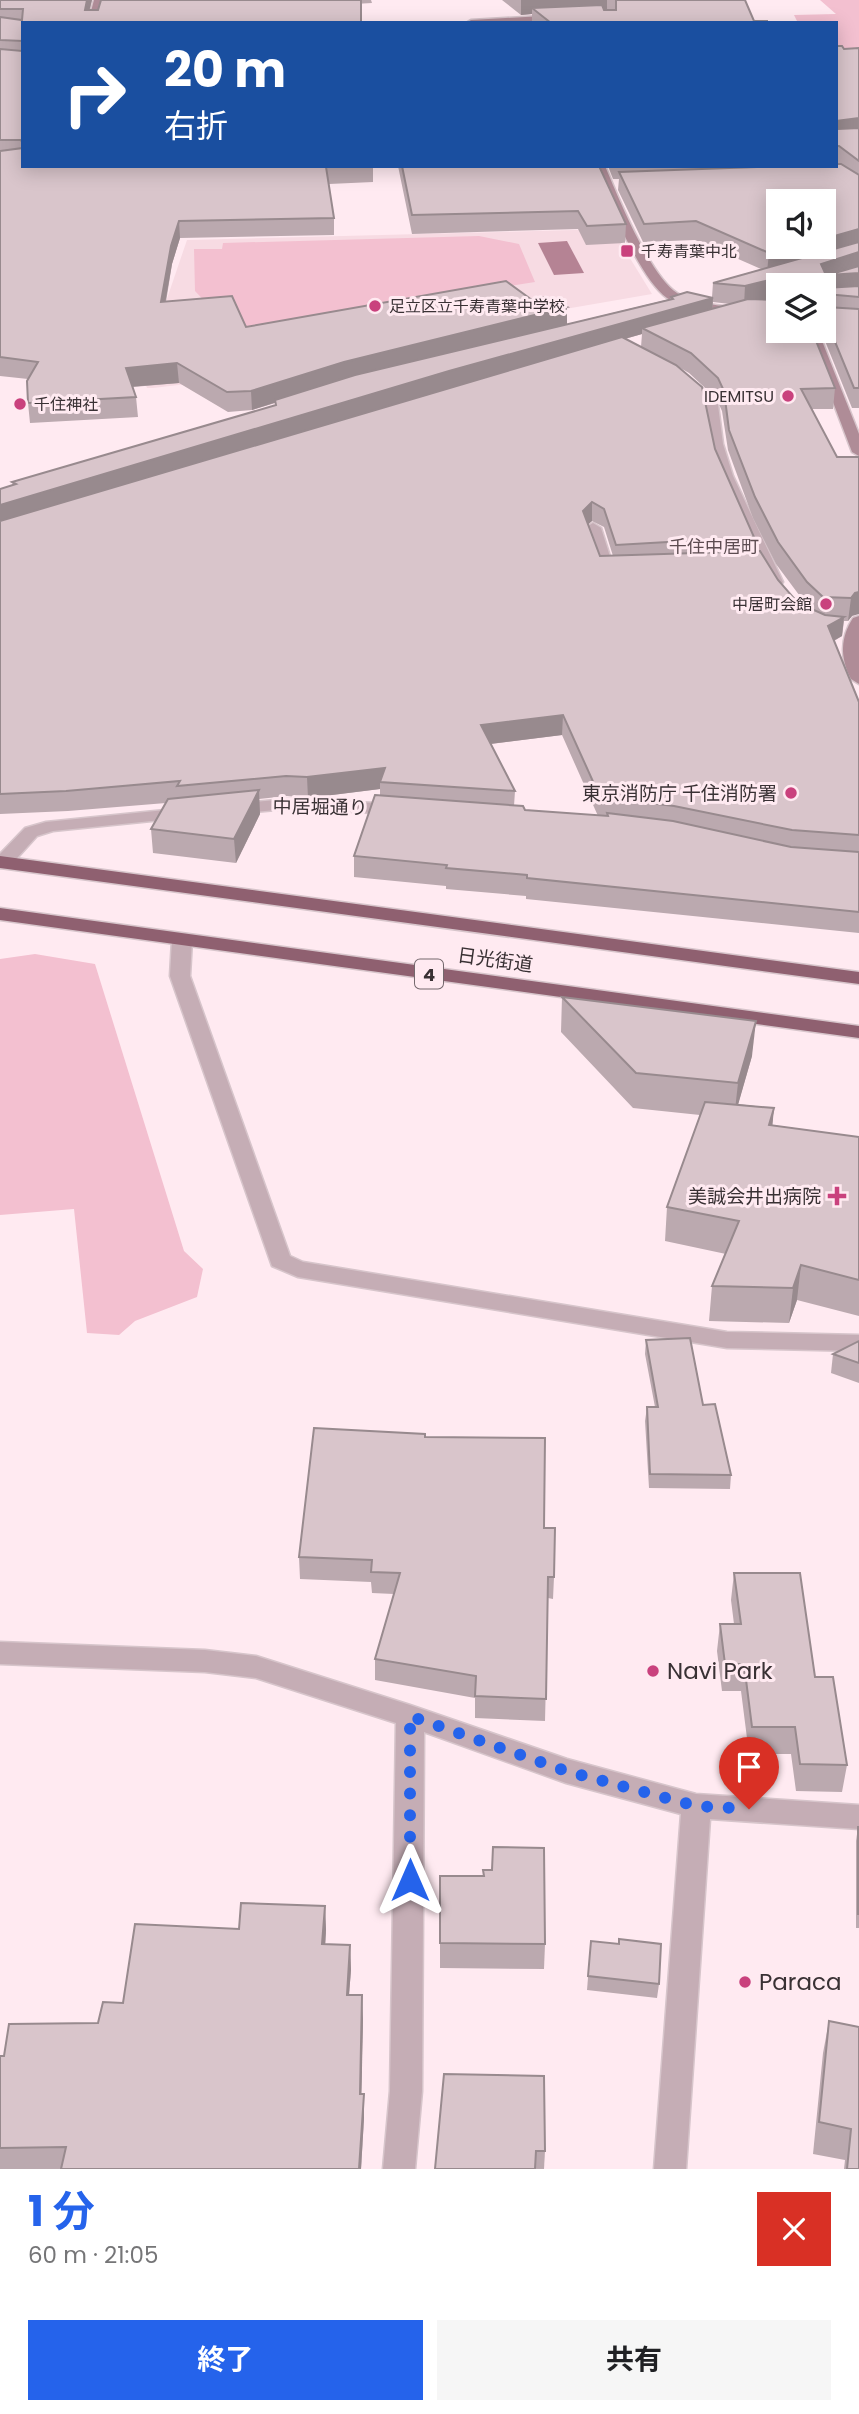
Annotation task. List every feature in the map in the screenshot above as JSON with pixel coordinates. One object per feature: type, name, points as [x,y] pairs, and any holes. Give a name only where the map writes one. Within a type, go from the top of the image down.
[{"type":"highway","name":"日光街道","points":[[1,863],[859,978]]},
{"type":"highway","name":"日光街道","points":[[0,914],[859,1032]]},
{"type":"street","points":[[94,21],[99,0]]},
{"type":"street","points":[[503,21],[567,17]]},
{"type":"street","points":[[600,168],[645,258],[665,289],[688,301],[766,313]]},
{"type":"street","points":[[607,185],[621,184]]},
{"type":"street","points":[[836,284],[859,277]]},
{"type":"street","points":[[660,309],[715,293]]},
{"type":"street","points":[[717,320],[766,308]]},
{"type":"street","points":[[817,343],[859,452]]},
{"type":"street","points":[[667,370],[704,396],[711,405],[716,444],[759,562],[784,594]]},
{"type":"street","points":[[593,528],[607,571],[634,569]]},
{"type":"street","points":[[833,628],[857,624],[850,646],[853,669],[859,679]]},
{"type":"street","name":"中居堀通り","points":[[1,863],[31,832],[51,826],[287,804],[413,810]]},
{"type":"street","points":[[182,940],[180,976],[280,1261],[298,1269],[727,1340],[859,1343]]},
{"type":"street","points":[[0,1653],[205,1661],[256,1667],[410,1716],[566,1771],[696,1806],[859,1817]]},
{"type":"street","points":[[399,2169],[406,2091],[410,1716]]},
{"type":"street","points":[[670,2169],[696,1806]]},
{"type":"shaded area","points":[[820,0],[859,0],[859,61],[838,56],[838,21],[797,21],[794,15],[836,14]]},
{"type":"shaded area","name":"足立区立千寿青葉中学校","points":[[612,229],[652,294],[519,317],[255,376],[153,388],[147,388],[123,327],[158,325],[187,240]]},
{"type":"shaded area","points":[[479,236],[519,244],[535,282],[442,297],[376,316],[246,327],[214,311],[195,291],[194,249],[222,249],[223,243]]},
{"type":"shaded area","points":[[567,241],[584,273],[554,275],[538,243]]},
{"type":"shaded area","points":[[35,954],[95,964],[184,1251],[203,1269],[197,1297],[135,1321],[119,1335],[87,1333],[74,1209],[0,1215],[0,959]]},
{"type":"building","points":[[0,0],[87,0],[85,10],[98,10],[101,0],[361,0],[361,21],[21,21],[21,41],[0,40],[0,17],[22,20],[23,9],[0,9]]},
{"type":"building","points":[[616,0],[745,0],[754,21],[548,21],[532,8],[602,5],[604,10],[616,10]]},
{"type":"building","points":[[838,46],[844,49],[859,48],[859,118],[838,121]]},
{"type":"building","points":[[0,49],[21,51],[21,140],[0,140]]},
{"type":"building","points":[[859,128],[859,161],[839,146],[838,129]]},
{"type":"building","points":[[21,148],[21,168],[326,168],[334,218],[179,221],[171,246],[161,302],[232,296],[246,327],[506,281],[532,300],[545,297],[567,307],[344,362],[251,391],[227,392],[177,363],[126,368],[136,397],[28,403],[27,381],[38,362],[0,357],[0,151]]},
{"type":"building","points":[[838,164],[841,164],[859,175],[859,229],[836,236],[836,189],[766,189],[766,252],[696,221],[644,224],[619,172],[838,168]]},
{"type":"building","points":[[402,168],[600,168],[626,224],[587,226],[578,211],[412,215]]},
{"type":"building","points":[[859,242],[859,252],[821,264],[825,273],[766,273],[766,281],[745,286],[713,283],[798,259],[836,259],[836,248]]},
{"type":"building","points":[[859,266],[859,273],[835,273]]},
{"type":"building","points":[[859,286],[859,297],[836,295],[836,287]]},
{"type":"building","points":[[687,292],[713,298],[449,371],[0,505],[0,489],[16,484],[12,482],[276,405],[275,400],[355,375],[673,299],[671,297]]},
{"type":"building","points":[[748,299],[766,300],[766,343],[817,343],[835,388],[801,389],[837,457],[859,457],[859,592],[851,598],[823,597],[807,582],[778,542],[755,497],[729,430],[724,391],[718,378],[691,353],[642,328]]},
{"type":"building","points":[[836,308],[859,309],[859,388],[854,388],[836,343]]},
{"type":"building","points":[[622,337],[676,365],[702,387],[715,449],[754,537],[616,545],[604,509],[592,502],[583,511],[600,556],[760,551],[778,580],[798,603],[825,615],[844,617],[828,626],[859,702],[859,835],[792,830],[674,806],[600,797],[563,715],[481,725],[515,791],[380,782],[385,768],[307,777],[286,776],[177,786],[180,781],[0,794],[0,521]]},
{"type":"building","points":[[259,790],[234,839],[151,829],[168,799]]},
{"type":"building","points":[[375,795],[523,806],[525,810],[608,816],[607,813],[673,821],[791,847],[859,852],[859,912],[527,878],[527,875],[354,856]]},
{"type":"building","points":[[562,997],[756,1021],[738,1083],[636,1073]]},
{"type":"building","points":[[705,1102],[774,1108],[769,1125],[859,1137],[859,1280],[801,1265],[793,1288],[712,1286],[739,1221],[667,1207]]},
{"type":"building","points":[[690,1338],[703,1405],[715,1404],[731,1475],[650,1474],[647,1407],[658,1407],[646,1340]]},
{"type":"building","points":[[859,1341],[859,1363],[833,1354]]},
{"type":"building","points":[[314,1428],[425,1434],[425,1437],[545,1438],[544,1528],[555,1528],[554,1577],[548,1577],[546,1699],[475,1696],[476,1676],[375,1659],[400,1573],[371,1572],[372,1560],[299,1557]]},
{"type":"building","points":[[734,1573],[800,1573],[815,1677],[833,1677],[847,1765],[800,1764],[795,1727],[752,1727],[744,1664],[725,1664],[720,1624],[741,1624]]},
{"type":"building","points":[[859,1827],[859,1914],[858,1914]]},
{"type":"building","points":[[493,1847],[544,1848],[545,1944],[440,1943],[440,1876],[484,1876],[483,1870],[492,1870]]},
{"type":"building","points":[[241,1903],[325,1906],[322,1944],[350,1945],[347,1995],[362,1995],[360,2094],[364,2094],[359,2169],[61,2169],[66,2147],[0,2148],[0,2056],[4,2056],[9,2024],[98,2023],[103,2002],[123,2003],[135,1924],[239,1929]]},
{"type":"building","points":[[619,1939],[661,1944],[659,1984],[588,1976],[591,1941],[619,1944]]},
{"type":"building","points":[[829,2021],[859,2027],[859,2169],[847,2169],[851,2129],[819,2122]]},
{"type":"building","points":[[444,2074],[544,2076],[545,2151],[536,2151],[535,2169],[435,2169]]},
{"type":"place","name":"千寿青葉中北","points":[[627,251]]},
{"type":"place","name":"足立区立千寿青葉中学校","points":[[375,306]]},
{"type":"place","name":"IDEMITSU","points":[[788,396]]},
{"type":"place","name":"千住神社","points":[[20,404]]},
{"type":"place","name":"中居町会館","points":[[826,604]]},
{"type":"place","name":"東京消防庁 千住消防署","points":[[791,793]]},
{"type":"place","name":"美誠会井出病院","points":[[837,1196]]},
{"type":"place","name":"Navi Park","points":[[653,1671]]},
{"type":"place","name":"Paraca","points":[[745,1982]]},
{"type":"district","name":"千住中居町","points":[[714,546]]},
{"type":"route","points":[[410,1880],[410,1716],[566,1771],[696,1806],[749,1809]]}]
